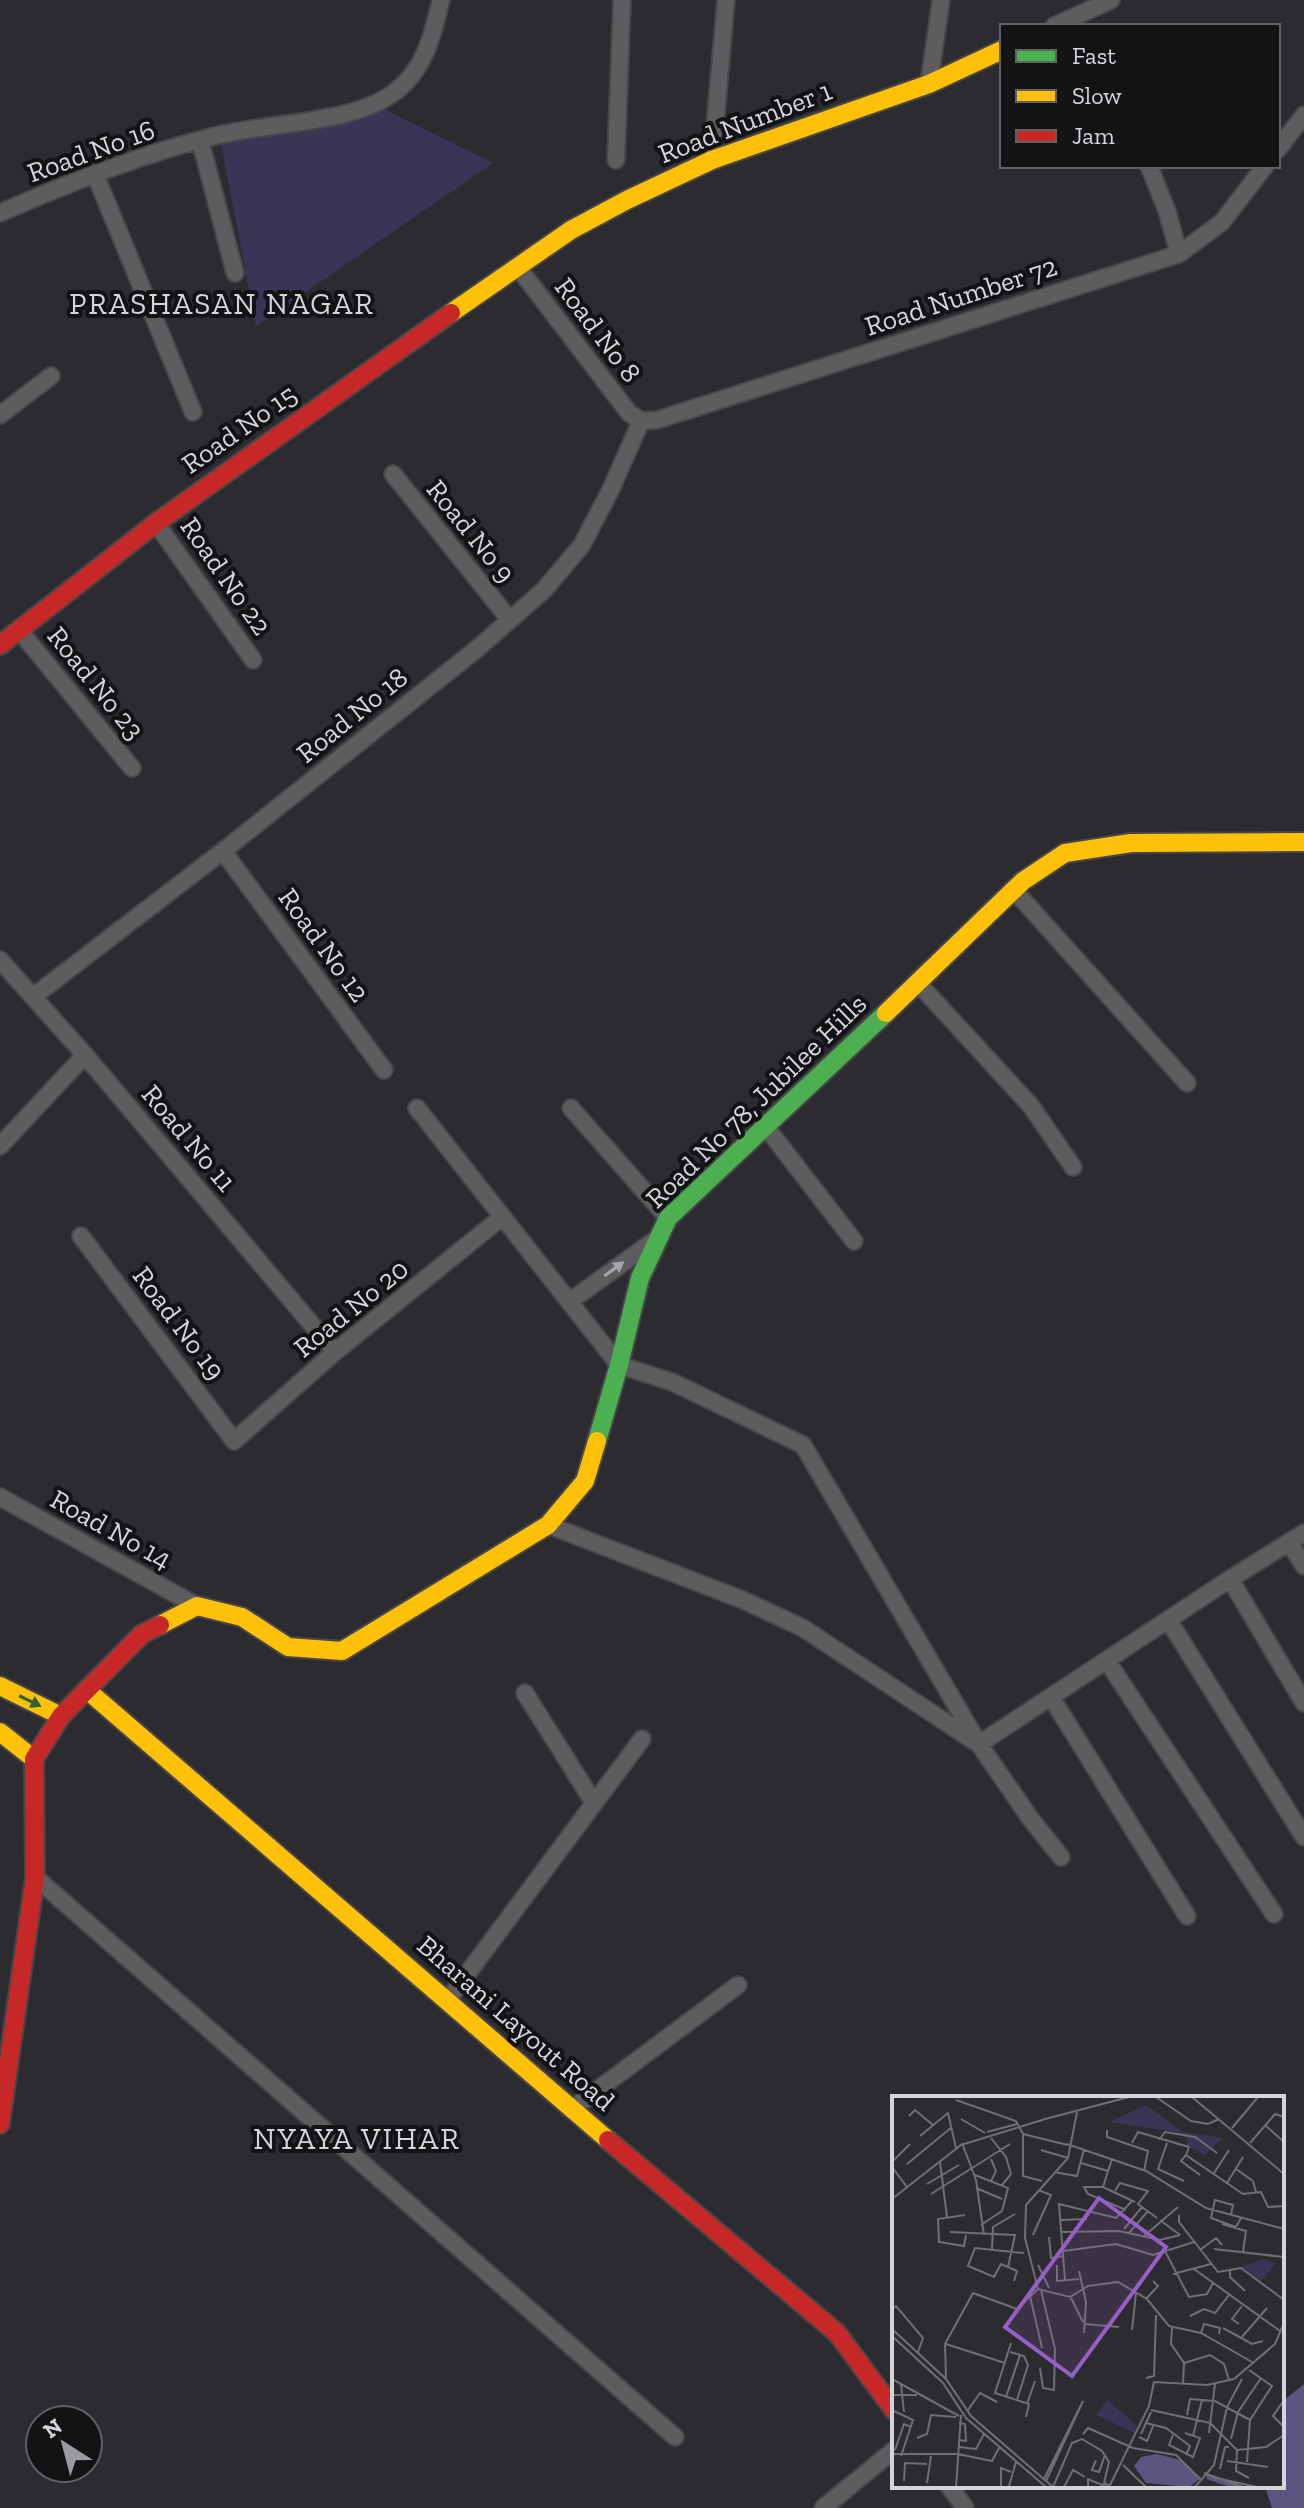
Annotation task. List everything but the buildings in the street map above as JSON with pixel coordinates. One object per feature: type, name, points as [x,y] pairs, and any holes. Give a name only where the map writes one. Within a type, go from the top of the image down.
[{"type":"street","name":"Road No 16","points":[[0,213],[95,174],[200,140],[371,107],[398,90],[422,62],[432,39],[441,0]]},
{"type":"street","points":[[616,160],[622,0]]},
{"type":"street","points":[[712,160],[726,0]]},
{"type":"street","points":[[929,84],[941,0]]},
{"type":"street","points":[[1058,24],[1111,0]]},
{"type":"street","name":"Road Number 1","points":[[517,266],[571,230],[712,160],[929,84],[1000,51]]},
{"type":"street","points":[[1280,146],[1304,115]]},
{"type":"street","points":[[200,140],[235,273]]},
{"type":"street","points":[[1150,168],[1167,211],[1179,254]]},
{"type":"street","name":"Road Number 72","points":[[641,421],[657,420],[1179,254],[1222,222],[1263,168]]},
{"type":"street","points":[[95,174],[193,412]]},
{"type":"street","name":"Road No 8","points":[[517,266],[629,413],[641,421]]},
{"type":"street","name":"Road No 15","points":[[0,645],[156,523],[517,266]]},
{"type":"street","points":[[0,415],[51,376]]},
{"type":"street","name":"Road No 18","points":[[34,996],[223,851],[544,590],[582,545],[641,421]]},
{"type":"street","name":"Road No 9","points":[[393,474],[510,620]]},
{"type":"street","name":"Road No 22","points":[[156,523],[253,660]]},
{"type":"street","name":"Road No 23","points":[[19,630],[132,768]]},
{"type":"street","name":"Road No 78, Jubilee Hills","points":[[197,1606],[242,1617],[288,1647],[342,1651],[548,1525],[585,1481],[619,1365],[640,1278],[668,1218],[1013,889],[1065,853],[1131,843],[1304,842]]},
{"type":"street","name":"Road No 12","points":[[223,851],[384,1070]]},
{"type":"street","points":[[1013,889],[1187,1083]]},
{"type":"street","name":"Road No 11","points":[[0,960],[85,1055],[335,1352]]},
{"type":"street","points":[[917,982],[1031,1106],[1073,1167]]},
{"type":"street","points":[[0,1146],[85,1055]]},
{"type":"street","points":[[417,1108],[619,1365],[672,1382],[803,1445],[979,1744],[1061,1857]]},
{"type":"street","points":[[571,1108],[668,1218]]},
{"type":"street","points":[[766,1127],[854,1241]]},
{"type":"street","name":"Road No 20","points":[[234,1441],[335,1352],[502,1217]]},
{"type":"street","name":"Road No 19","points":[[81,1236],[234,1441]]},
{"type":"street","points":[[569,1302],[660,1237]]},
{"type":"street","name":"Road No 14","points":[[0,1497],[197,1606]]},
{"type":"street","points":[[548,1525],[743,1600],[803,1628],[979,1744]]},
{"type":"street","points":[[979,1744],[1304,1533]]},
{"type":"street","points":[[1289,1542],[1304,1566]]},
{"type":"street","points":[[1230,1579],[1304,1703]]},
{"type":"street","points":[[0,2124],[35,1877],[34,1759],[61,1716],[142,1634],[197,1606]]},
{"type":"street","points":[[1169,1621],[1304,1837]]},
{"type":"street","points":[[1107,1661],[1274,1914]]},
{"type":"street","points":[[0,1686],[61,1716]]},
{"type":"street","name":"Bharani Layout Road","points":[[87,1690],[572,2109],[837,2333],[892,2407]]},
{"type":"street","points":[[525,1693],[594,1803]]},
{"type":"street","points":[[1051,1697],[1187,1916]]},
{"type":"street","points":[[0,1732],[34,1759]]},
{"type":"street","points":[[447,2001],[642,1739]]},
{"type":"street","points":[[35,1877],[675,2437]]},
{"type":"street","points":[[572,2109],[738,1985]]},
{"type":"street","points":[[823,2508],[892,2452]]},
{"type":"street","points":[[950,2488],[965,2508]]},
{"type":"shaded area","points":[[366,100],[493,163],[256,326],[218,128]]},
{"type":"shaded area","points":[[1304,2384],[1304,2508],[1272,2508],[1266,2488],[1284,2488],[1284,2400]]},
{"type":"traffic: fast","points":[[597,1441],[640,1278],[668,1218],[886,1013]]},
{"type":"traffic: slow","points":[[451,313],[571,230],[627,200],[712,160],[929,84],[1000,51]]},
{"type":"traffic: slow","points":[[886,1013],[1023,881],[1065,853],[1131,843],[1304,842]]},
{"type":"traffic: slow","points":[[160,1625],[197,1606],[242,1617],[288,1647],[342,1651],[548,1525],[585,1481],[597,1441]]},
{"type":"traffic: slow","points":[[0,1686],[61,1716]]},
{"type":"traffic: slow","points":[[87,1690],[608,2140]]},
{"type":"traffic: slow","points":[[0,1732],[34,1759]]},
{"type":"traffic: jam","points":[[0,645],[156,523],[451,313]]},
{"type":"traffic: jam","points":[[0,2124],[35,1877],[34,1759],[61,1716],[142,1634],[160,1625]]},
{"type":"traffic: jam","points":[[608,2140],[837,2333],[892,2407]]},
{"type":"district","name":"PRASHASAN NAGAR","points":[[222,304]]},
{"type":"district","name":"NYAYA VIHAR","points":[[357,2139]]}]
